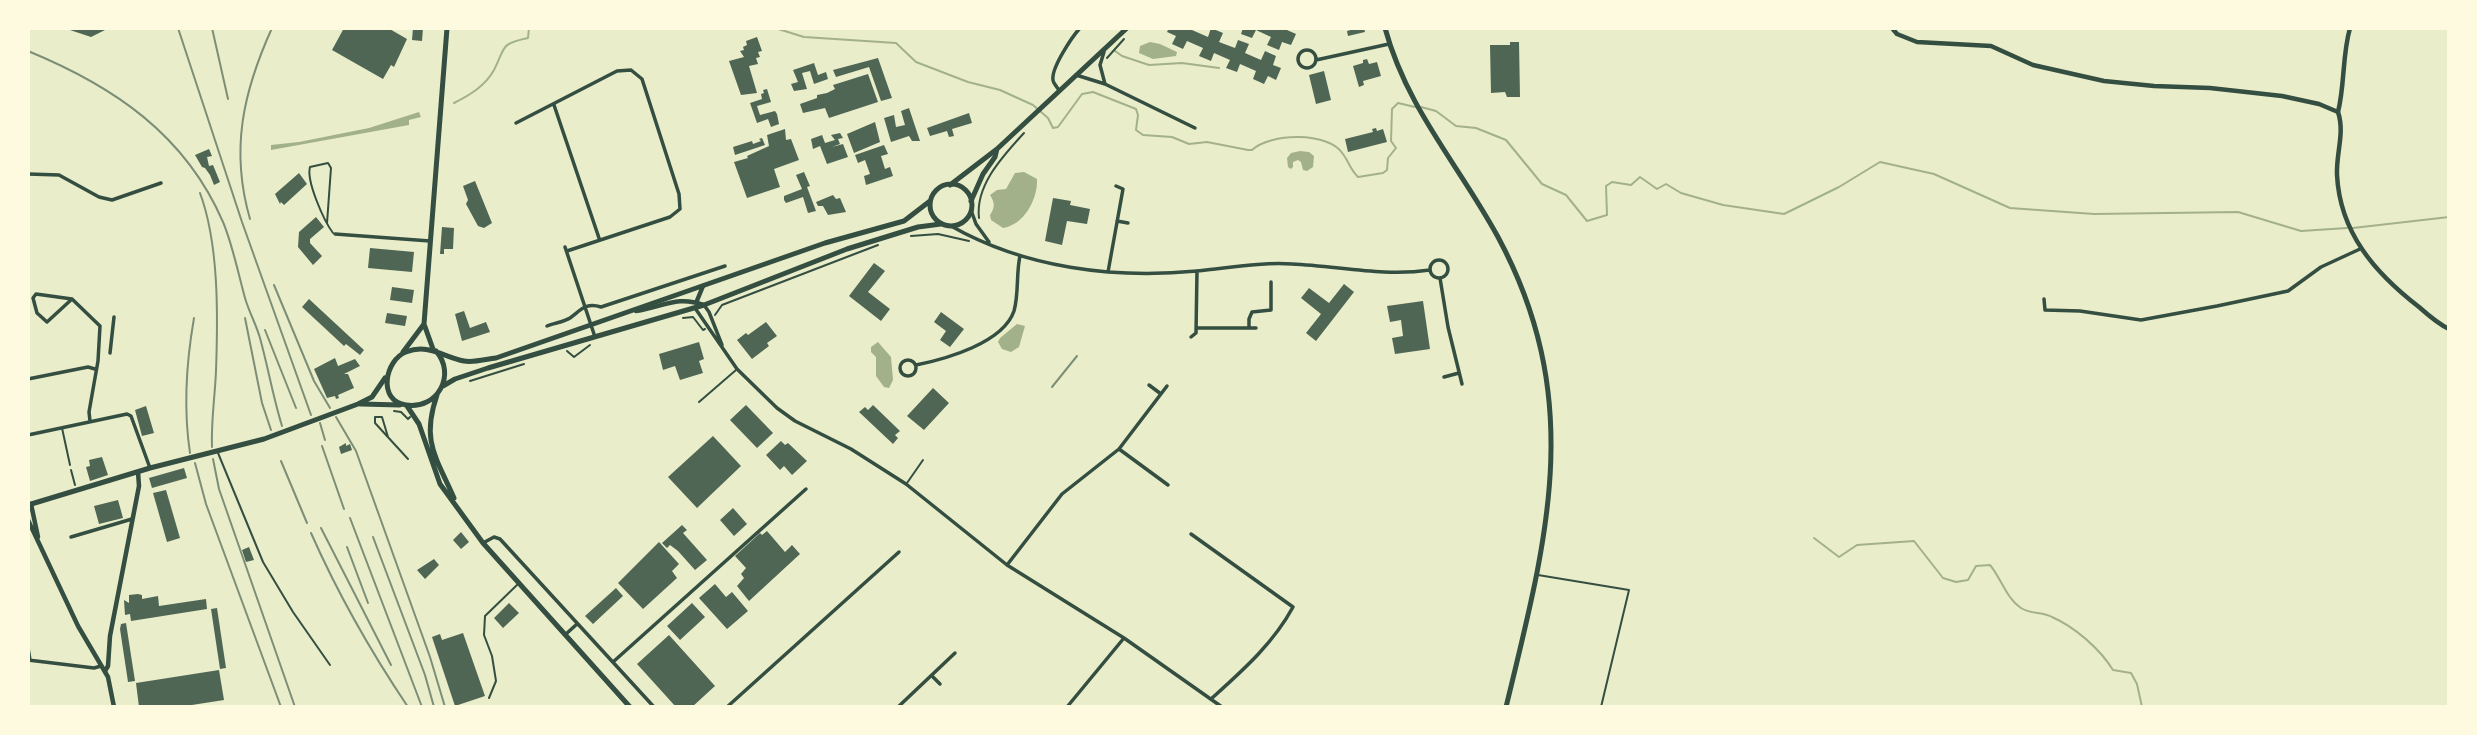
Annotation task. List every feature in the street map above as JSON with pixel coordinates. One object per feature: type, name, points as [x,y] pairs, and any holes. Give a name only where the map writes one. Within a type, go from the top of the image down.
[{"type":"main road","points":[[443,386],[446,368],[424,324],[447,28]]},
{"type":"main road","points":[[400,355],[416,349],[435,350],[466,361],[489,359],[825,243],[904,221],[930,201],[938,189],[950,185],[997,149],[1127,28]]},
{"type":"main road","points":[[1385,28],[1411,98],[1497,236],[1526,298],[1541,348],[1548,394],[1552,454],[1548,518],[1506,707]]},
{"type":"main road","points":[[1892,28],[1897,34],[1917,42],[1991,46],[2032,65],[2104,81],[2282,96],[2319,104],[2338,112]]},
{"type":"main road","points":[[2350,28],[2343,60],[2342,97],[2338,112],[2342,125],[2337,172],[2339,197],[2345,220],[2360,249],[2392,286],[2449,329]]},
{"type":"main road","points":[[621,314],[653,309],[680,300],[704,306],[847,249],[918,227],[942,224],[951,226],[964,221],[971,211],[971,201],[997,149]]},
{"type":"main road","points":[[950,185],[965,190],[971,201]]},
{"type":"main road","points":[[930,201],[933,216],[942,224]]},
{"type":"main road","points":[[696,305],[704,284]]},
{"type":"main road","points":[[355,405],[405,405],[423,402],[455,379],[696,305]]},
{"type":"main road","points":[[29,504],[150,468],[218,453],[355,405],[372,397],[391,366],[424,324]]},
{"type":"main road","points":[[387,376],[388,390],[394,399],[405,405],[419,424],[440,484],[483,543],[627,706]]},
{"type":"main road","points":[[438,392],[429,419],[430,439],[437,463],[457,507]]},
{"type":"main road","points":[[105,671],[108,666],[110,632],[139,486],[138,472]]},
{"type":"main road","points":[[28,495],[39,541]]},
{"type":"main road","points":[[28,520],[57,584],[110,681],[114,707]]},
{"type":"street","points":[[1059,90],[1053,75],[1064,51],[1080,28]]},
{"type":"street","points":[[1316,60],[1390,44]]},
{"type":"street","points":[[1105,84],[1100,65],[1106,46]]},
{"type":"street","points":[[1308,51],[1314,54],[1316,60],[1313,66],[1307,68],[1301,66],[1298,59],[1302,53],[1308,51]]},
{"type":"street","points":[[516,123],[554,106],[617,71],[631,70],[642,79],[679,194],[680,209],[670,217],[566,249],[595,337]]},
{"type":"street","points":[[1075,75],[1086,76],[1105,84],[1195,128]]},
{"type":"street","points":[[554,106],[599,238]]},
{"type":"street","points":[[28,174],[59,174],[99,197],[112,200],[161,183]]},
{"type":"street","points":[[1108,272],[1123,189],[1116,187]]},
{"type":"street","points":[[971,211],[990,243]]},
{"type":"street","points":[[1117,221],[1128,223]]},
{"type":"street","points":[[951,226],[973,238],[1020,256],[1066,268],[1108,272],[1152,274],[1257,264],[1376,273],[1430,270]]},
{"type":"street","points":[[335,234],[432,242]]},
{"type":"street","points":[[2044,299],[2045,310],[2080,311],[2141,320],[2288,291],[2321,267],[2360,249]]},
{"type":"street","points":[[916,365],[942,360],[983,343],[1001,329],[1014,312],[1020,256]]},
{"type":"street","points":[[1438,260],[1445,262],[1448,268],[1446,275],[1440,278],[1433,276],[1430,270],[1432,263],[1438,260]]},
{"type":"street","points":[[547,326],[570,318],[576,310],[584,307],[593,304],[601,307],[725,266]]},
{"type":"street","points":[[1191,337],[1196,333],[1197,271]]},
{"type":"street","points":[[1440,278],[1448,327],[1462,384]]},
{"type":"street","points":[[1249,327],[1252,312],[1271,310],[1271,282]]},
{"type":"street","points":[[72,299],[47,321],[37,313],[33,298],[36,295],[72,299],[100,326],[90,421]]},
{"type":"street","points":[[696,305],[725,354],[771,403],[795,421],[851,449],[906,484],[1007,565],[1124,638],[1222,707]]},
{"type":"street","points":[[704,306],[709,312],[725,354]]},
{"type":"street","points":[[110,353],[114,317]]},
{"type":"street","points":[[1196,328],[1256,328]]},
{"type":"street","points":[[101,336],[111,338]]},
{"type":"street","points":[[912,360],[916,365],[915,373],[909,376],[902,374],[901,362],[912,360]]},
{"type":"street","points":[[28,379],[88,367],[95,369]]},
{"type":"street","points":[[1444,376],[1459,373]]},
{"type":"street","points":[[1150,385],[1161,394]]},
{"type":"street","points":[[1007,565],[1062,494],[1119,449],[1167,386]]},
{"type":"street","points":[[28,435],[127,414],[131,416],[150,468]]},
{"type":"street","points":[[1119,449],[1168,485]]},
{"type":"street","points":[[613,662],[806,489]]},
{"type":"street","points":[[71,537],[132,519]]},
{"type":"street","points":[[1191,534],[1293,607],[1268,645],[1211,699]]},
{"type":"street","points":[[483,543],[494,537],[500,539],[654,707]]},
{"type":"street","points":[[727,707],[899,552]]},
{"type":"street","points":[[566,634],[577,624]]},
{"type":"street","points":[[1067,707],[1124,638]]},
{"type":"street","points":[[28,648],[29,660],[94,668],[101,666]]},
{"type":"street","points":[[898,707],[955,653]]},
{"type":"street","points":[[932,676],[940,684]]},
{"type":"lane","points":[[327,223],[331,168],[328,163],[310,167],[308,175],[327,223],[335,234]]},
{"type":"lane","points":[[699,402],[737,369]]},
{"type":"lane","points":[[386,436],[382,417],[378,416],[374,420],[375,424],[386,436],[408,459]]},
{"type":"lane","points":[[61,427],[70,465]]},
{"type":"lane","points":[[218,453],[263,562],[330,666]]},
{"type":"lane","points":[[906,484],[923,460]]},
{"type":"lane","points":[[1537,575],[1629,590],[1601,707]]},
{"type":"lane","points":[[489,698],[496,681],[484,635],[485,616],[519,584]]},
{"type":"path","points":[[1106,62],[1124,39]]},
{"type":"path","points":[[392,410],[410,418]]},
{"type":"path","points":[[70,465],[76,489]]},
{"type":"shaded area","points":[[1150,42],[1177,52],[1176,56],[1153,59],[1139,53],[1140,46]]},
{"type":"shaded area","points":[[419,112],[421,117],[409,120],[409,125],[271,150],[271,145],[369,128]]},
{"type":"shaded area","points":[[1300,151],[1314,156],[1313,167],[1307,171],[1303,170],[1298,160],[1293,162],[1291,169],[1288,167],[1287,158],[1291,153]]},
{"type":"shaded area","points":[[1024,172],[1037,179],[1032,203],[1017,222],[1003,228],[991,220],[994,205],[990,195],[997,190],[1006,189],[1015,173]]},
{"type":"shaded area","points":[[1017,324],[1025,326],[1019,347],[1011,352],[1002,349],[998,342],[1000,338]]},
{"type":"shaded area","points":[[878,342],[891,357],[893,380],[889,388],[884,387],[876,376],[876,357],[871,352],[871,347]]},
{"type":"building","points":[[64,28],[109,28],[91,37]]},
{"type":"building","points":[[344,28],[388,28],[407,39],[394,67],[391,65],[383,79],[332,50]]},
{"type":"building","points":[[413,28],[423,28],[422,41],[412,40]]},
{"type":"building","points":[[1169,28],[1193,28],[1192,30],[1208,37],[1211,28],[1223,33],[1219,42],[1235,48],[1238,40],[1249,44],[1245,53],[1261,60],[1265,51],[1276,56],[1273,65],[1281,68],[1276,80],[1268,76],[1264,84],[1253,79],[1256,71],[1240,64],[1237,72],[1226,68],[1230,60],[1214,53],[1211,61],[1199,56],[1203,48],[1187,41],[1183,49],[1172,44],[1176,36],[1167,32]]},
{"type":"building","points":[[1243,28],[1288,28],[1287,30],[1296,34],[1291,45],[1282,42],[1279,50],[1267,45],[1271,37],[1256,30],[1252,38],[1241,34]]},
{"type":"building","points":[[1364,28],[1365,32],[1348,36],[1347,31]]},
{"type":"building","points":[[757,37],[762,51],[758,52],[760,57],[756,58],[758,64],[749,66],[757,93],[741,95],[729,61],[744,57],[740,51],[747,45],[746,41]]},
{"type":"building","points":[[1510,42],[1519,42],[1520,97],[1507,97],[1505,92],[1491,93],[1490,45],[1510,45]]},
{"type":"building","points":[[878,58],[892,98],[881,101],[869,67],[836,77],[833,70]]},
{"type":"building","points":[[1367,59],[1369,64],[1377,62],[1381,76],[1363,81],[1364,85],[1359,87],[1353,66]]},
{"type":"building","points":[[814,63],[818,75],[826,72],[828,79],[814,84],[810,71],[802,73],[807,89],[794,91],[791,84],[798,82],[793,70]]},
{"type":"building","points":[[1324,71],[1331,100],[1316,104],[1309,75]]},
{"type":"building","points":[[868,74],[878,102],[829,118],[825,108],[803,113],[800,104],[835,89],[833,85]]},
{"type":"building","points":[[767,89],[771,102],[757,106],[760,115],[775,111],[777,114],[779,124],[771,127],[768,119],[757,123],[750,103],[762,99],[763,90]]},
{"type":"building","points":[[909,108],[920,141],[912,141],[909,136],[891,142],[884,118],[894,115],[896,127],[905,125],[901,111]]},
{"type":"building","points":[[969,113],[972,123],[952,129],[954,136],[949,137],[947,131],[930,136],[927,128]]},
{"type":"building","points":[[875,122],[880,142],[854,153],[847,134]]},
{"type":"building","points":[[1376,128],[1377,131],[1383,129],[1387,142],[1348,152],[1345,139],[1373,132],[1372,129]]},
{"type":"building","points":[[785,129],[786,140],[791,139],[799,160],[774,169],[780,187],[747,198],[734,162],[748,158],[747,156],[769,146],[767,135]]},
{"type":"building","points":[[840,133],[843,138],[838,139],[840,144],[832,147],[843,144],[848,157],[827,164],[820,146],[813,149],[811,139],[822,135],[825,143],[835,140],[831,135]]},
{"type":"building","points":[[762,138],[765,145],[735,155],[733,147],[752,141],[753,144]]},
{"type":"building","points":[[884,145],[888,154],[881,156],[885,169],[890,167],[893,176],[866,185],[864,176],[870,174],[865,160],[858,163],[855,155]]},
{"type":"building","points":[[209,149],[212,156],[207,157],[209,166],[213,165],[220,182],[214,185],[195,155]]},
{"type":"building","points":[[804,172],[816,211],[808,213],[803,197],[786,203],[784,200],[784,196],[802,189],[796,175]]},
{"type":"building","points":[[299,173],[307,184],[284,205],[281,202],[280,204],[275,194]]},
{"type":"building","points":[[475,181],[492,223],[484,228],[478,226],[466,204],[468,200],[463,186]]},
{"type":"building","points":[[833,195],[836,199],[840,198],[846,212],[828,215],[823,206],[818,206],[816,202]]},
{"type":"building","points":[[1053,198],[1071,201],[1070,205],[1090,209],[1087,224],[1067,221],[1062,245],[1045,241]]},
{"type":"building","points":[[316,217],[324,227],[310,239],[310,243],[322,256],[313,265],[298,247],[299,232]]},
{"type":"building","points":[[442,227],[454,228],[453,249],[444,249],[444,254],[440,254]]},
{"type":"building","points":[[370,248],[414,252],[412,272],[368,268]]},
{"type":"building","points":[[874,263],[885,271],[868,292],[890,309],[881,321],[849,296]]},
{"type":"building","points":[[1344,284],[1354,292],[1316,341],[1306,333],[1321,314],[1301,298],[1309,288],[1329,303]]},
{"type":"building","points":[[392,287],[414,290],[412,303],[390,300]]},
{"type":"building","points":[[309,299],[364,350],[360,355],[346,344],[344,346],[302,307]]},
{"type":"building","points":[[1423,301],[1430,349],[1395,354],[1392,338],[1403,336],[1401,320],[1390,322],[1387,306]]},
{"type":"building","points":[[464,311],[470,328],[486,322],[490,332],[462,341],[455,314]]},
{"type":"building","points":[[941,312],[964,329],[950,347],[940,340],[946,331],[934,322]]},
{"type":"building","points":[[387,313],[407,316],[405,326],[385,323]]},
{"type":"building","points":[[766,322],[777,336],[752,359],[737,340]]},
{"type":"building","points":[[699,342],[704,359],[699,361],[703,373],[680,380],[675,366],[663,370],[659,354]]},
{"type":"building","points":[[335,358],[338,366],[355,359],[360,366],[344,374],[348,374],[354,388],[338,395],[339,398],[336,399],[335,396],[327,398],[314,369]]},
{"type":"building","points":[[933,388],[949,403],[924,430],[907,416]]},
{"type":"building","points":[[746,405],[773,433],[757,448],[730,420]]},
{"type":"building","points":[[873,405],[900,431],[895,435],[898,438],[893,444],[859,412],[865,407],[868,410]]},
{"type":"building","points":[[146,406],[154,433],[142,436],[135,410]]},
{"type":"building","points":[[713,436],[741,466],[697,508],[668,477]]},
{"type":"building","points":[[781,441],[785,445],[788,443],[807,461],[792,475],[784,466],[780,470],[766,455]]},
{"type":"building","points":[[346,443],[346,446],[350,444],[352,450],[341,454],[339,447]]},
{"type":"building","points":[[102,457],[108,475],[90,481],[86,467],[90,466],[89,460]]},
{"type":"building","points":[[184,468],[187,478],[152,488],[149,478]]},
{"type":"building","points":[[166,490],[180,538],[167,542],[153,493]]},
{"type":"building","points":[[118,500],[123,518],[99,524],[94,506]]},
{"type":"building","points":[[733,508],[747,524],[734,536],[720,520]]},
{"type":"building","points":[[682,525],[687,530],[683,533],[707,560],[695,570],[678,551],[670,545],[667,548],[662,543]]},
{"type":"building","points":[[767,531],[785,552],[792,545],[800,554],[749,601],[737,586],[744,578],[741,574],[746,568],[735,556],[760,533],[762,535]]},
{"type":"building","points":[[461,532],[469,542],[461,549],[453,540]]},
{"type":"building","points":[[659,542],[679,564],[672,571],[677,578],[643,609],[618,583]]},
{"type":"building","points":[[249,547],[254,560],[246,562],[242,550]]},
{"type":"building","points":[[434,559],[439,565],[425,579],[417,570]]},
{"type":"building","points":[[715,584],[726,597],[732,592],[748,611],[727,629],[699,598]]},
{"type":"building","points":[[616,588],[623,596],[593,624],[585,616]]},
{"type":"building","points":[[129,595],[142,595],[142,599],[158,596],[159,606],[206,599],[207,609],[131,621],[130,614],[125,615],[124,600],[129,603]]},
{"type":"building","points":[[509,603],[519,613],[503,628],[494,618]]},
{"type":"building","points":[[692,603],[705,617],[680,640],[667,626]]},
{"type":"building","points":[[217,608],[226,668],[220,669],[211,609]]},
{"type":"building","points":[[126,623],[135,681],[128,682],[120,629],[121,624]]},
{"type":"building","points":[[463,633],[485,696],[455,706],[432,637],[440,634],[442,640]]},
{"type":"building","points":[[669,635],[715,686],[692,707],[676,707],[637,664]]},
{"type":"building","points":[[219,670],[224,700],[179,707],[139,707],[136,683]]},
{"type":"waterway","points":[[454,103],[482,85],[494,70],[505,48],[512,42],[528,38],[529,28]]},
{"type":"waterway","points":[[775,28],[804,37],[896,43],[916,62],[968,82],[1000,90],[1033,105],[1048,118],[1053,128],[1058,127],[1082,94],[1093,92],[1136,109],[1136,130],[1143,135],[1172,137],[1189,144],[1207,142],[1248,150],[1272,140],[1312,138],[1336,147],[1358,177],[1387,170],[1388,158],[1396,148],[1391,141],[1392,109],[1398,103],[1415,107]]},
{"type":"waterway","points":[[1115,51],[1149,65],[1182,63],[1219,68]]},
{"type":"waterway","points":[[1421,107],[1436,111],[1456,126],[1476,128],[1506,140],[1542,184],[1566,195],[1587,221],[1607,215],[1606,186],[1612,182],[1631,185],[1640,177],[1657,189],[1666,184],[1681,193],[1723,205],[1784,214],[1839,187],[1880,162],[1934,174],[2010,208],[2094,214],[2238,212],[2301,231],[2347,228]]},
{"type":"waterway","points":[[2353,228],[2449,217]]},
{"type":"waterway","points":[[1814,538],[1839,557],[1857,545],[1914,541],[1943,578],[1956,582],[1968,580],[1976,566],[1990,565],[2011,599],[2021,608],[2061,621],[2094,647],[2113,670],[2131,673],[2137,684],[2142,707]]},
{"type":"railway","points":[[178,28],[242,222],[311,415]]},
{"type":"railway","points":[[212,28],[228,99]]},
{"type":"railway","points":[[250,219],[241,169],[243,122],[254,75],[272,28]]},
{"type":"railway","points":[[28,51],[89,80],[143,117],[167,138],[207,191],[227,231],[245,298],[260,338],[282,426]]},
{"type":"railway","points":[[200,193],[211,235],[216,280],[217,350],[212,447]]},
{"type":"railway","points":[[274,285],[314,381],[330,408]]},
{"type":"railway","points":[[190,453],[186,386],[194,318]]},
{"type":"railway","points":[[245,318],[262,403],[271,430]]},
{"type":"railway","points":[[265,330],[296,408]]},
{"type":"railway","points":[[1052,387],[1077,356]]},
{"type":"railway","points":[[336,417],[356,451],[430,657],[445,707]]},
{"type":"railway","points":[[320,423],[325,440]]},
{"type":"railway","points":[[322,446],[344,509]]},
{"type":"railway","points":[[213,459],[219,489],[295,707]]},
{"type":"railway","points":[[281,461],[307,523]]},
{"type":"railway","points":[[195,463],[206,504],[281,707]]},
{"type":"railway","points":[[350,518],[422,707]]},
{"type":"railway","points":[[321,528],[391,665]]},
{"type":"railway","points":[[311,533],[356,622],[408,707]]},
{"type":"railway","points":[[373,537],[425,675],[434,707]]},
{"type":"railway","points":[[347,547],[368,603]]}]
